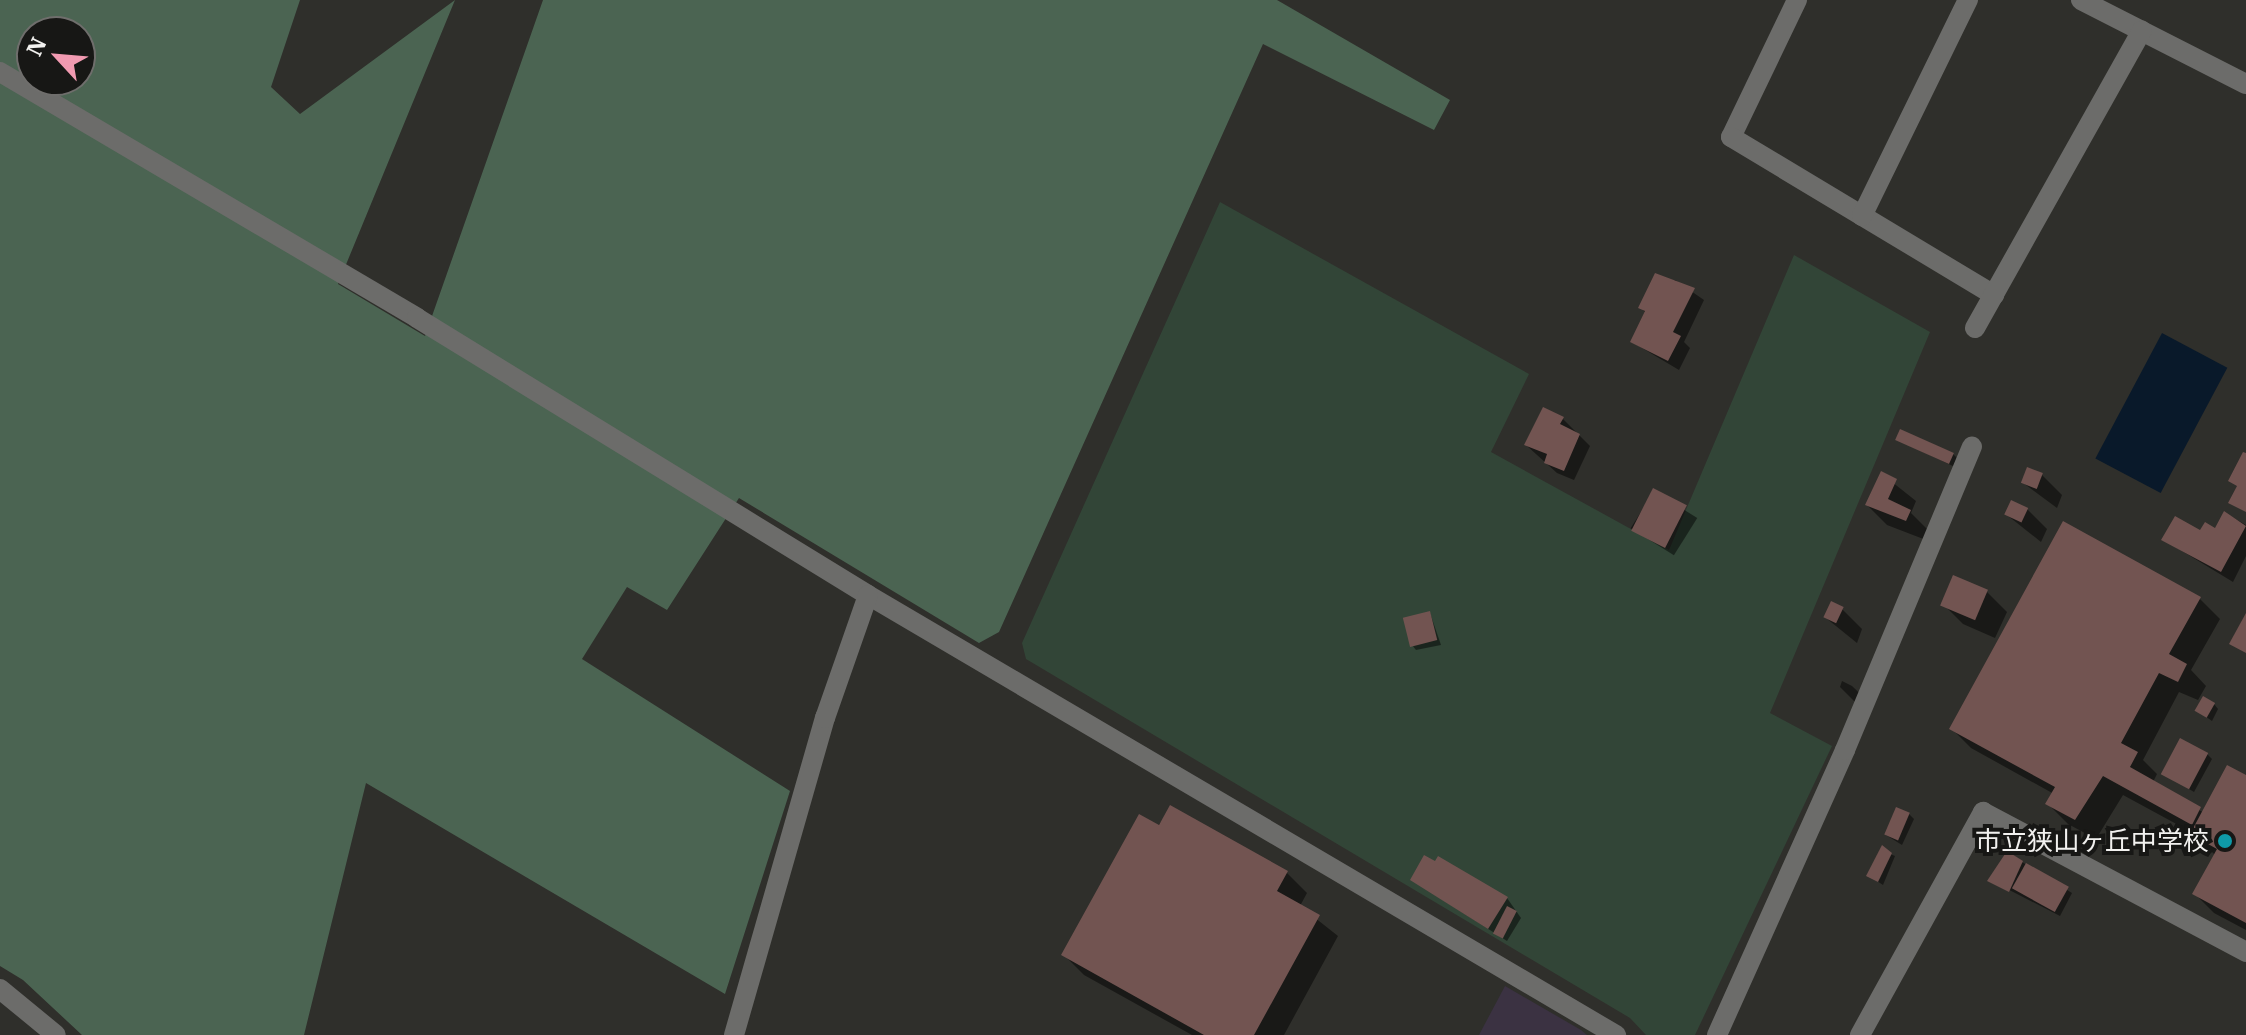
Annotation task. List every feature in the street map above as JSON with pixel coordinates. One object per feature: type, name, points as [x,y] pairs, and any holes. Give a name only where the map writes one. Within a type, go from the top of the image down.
[{"type":"street","points":[[1797,0],[1731,137],[1994,295]]},
{"type":"street","points":[[1862,216],[1968,0]]},
{"type":"street","points":[[2081,0],[2246,84]]},
{"type":"street","points":[[1975,328],[2142,31]]},
{"type":"street","points":[[0,72],[417,318],[868,595],[1616,1035]]},
{"type":"street","points":[[1717,1035],[1845,750],[1972,446]]},
{"type":"street","points":[[734,1035],[825,718],[868,595]]},
{"type":"street","points":[[1860,1035],[1983,812],[2246,952]]},
{"type":"street","points":[[0,989],[56,1035]]},
{"type":"shaded area","points":[[1505,986],[1581,1030],[1587,1035],[1479,1035]]},
{"type":"green space","points":[[0,0],[300,0],[271,87],[300,114],[455,0],[338,284],[425,336],[543,0],[1277,0],[1450,100],[1434,130],[1263,44],[999,632],[979,643],[739,498],[667,610],[627,587],[582,659],[790,791],[725,994],[366,783],[304,1035],[82,1035],[23,980],[0,966]]},
{"type":"green space","points":[[1220,202],[1529,374],[1491,452],[1669,550],[1794,255],[1930,332],[1770,713],[1832,746],[1695,1035],[1646,1035],[1630,1018],[1026,659],[1022,643]]},
{"type":"water","points":[[2162,333],[2227,368],[2161,493],[2095,458]]},
{"type":"building","points":[[1655,273],[1695,288],[1673,332],[1681,336],[1668,361],[1630,342],[1645,311],[1638,308]]},
{"type":"building","points":[[1543,407],[1564,417],[1560,424],[1580,434],[1564,471],[1544,463],[1547,454],[1524,445]]},
{"type":"building","points":[[1900,429],[1954,453],[1949,464],[1895,440]]},
{"type":"building","points":[[2243,452],[2246,453],[2246,512],[2228,503],[2237,486],[2228,481]]},
{"type":"building","points":[[2027,467],[2043,473],[2037,489],[2021,483]]},
{"type":"building","points":[[1881,471],[1897,479],[1888,499],[1911,510],[1906,521],[1865,505]]},
{"type":"building","points":[[1653,488],[1687,505],[1665,548],[1631,531]]},
{"type":"building","points":[[2011,500],[2028,508],[2021,523],[2004,515]]},
{"type":"building","points":[[2224,511],[2246,526],[2221,572],[2161,540],[2175,516],[2200,530],[2205,522],[2215,528]]},
{"type":"building","points":[[2063,521],[2201,597],[2169,654],[2187,664],[2178,682],[2159,673],[2121,743],[2138,752],[2130,767],[2201,807],[2192,825],[2103,776],[2075,820],[2045,804],[2055,787],[1949,729]]},
{"type":"building","points":[[1953,575],[1988,590],[1975,620],[1940,605]]},
{"type":"building","points":[[1831,601],[1844,607],[1836,623],[1823,617]]},
{"type":"building","points":[[1430,611],[1437,640],[1410,647],[1403,618]]},
{"type":"building","points":[[2246,613],[2246,653],[2229,644]]},
{"type":"building","points":[[2203,696],[2215,703],[2207,718],[2194,711]]},
{"type":"building","points":[[2180,738],[2208,753],[2189,789],[2161,774]]},
{"type":"building","name":"市立狭山ヶ丘中学校","points":[[2227,765],[2246,775],[2246,923],[2192,894],[2217,849],[2190,834]]},
{"type":"building","points":[[1170,805],[1288,871],[1277,891],[1320,915],[1254,1035],[1204,1035],[1061,955],[1139,814],[1159,825]]},
{"type":"building","points":[[1896,807],[1910,813],[1898,840],[1884,835]]},
{"type":"building","points":[[1882,845],[1892,853],[1878,882],[1866,876]]},
{"type":"building","points":[[2007,851],[2023,861],[2009,892],[1987,881]]},
{"type":"building","points":[[1424,855],[1435,861],[1438,856],[1508,897],[1488,929],[1410,880]]},
{"type":"building","points":[[2026,863],[2069,887],[2055,912],[2012,888]]},
{"type":"building","points":[[1507,906],[1517,911],[1503,939],[1493,934]]},
{"type":"place","name":"市立狭山ヶ丘中学校","points":[[2225,841]]}]
